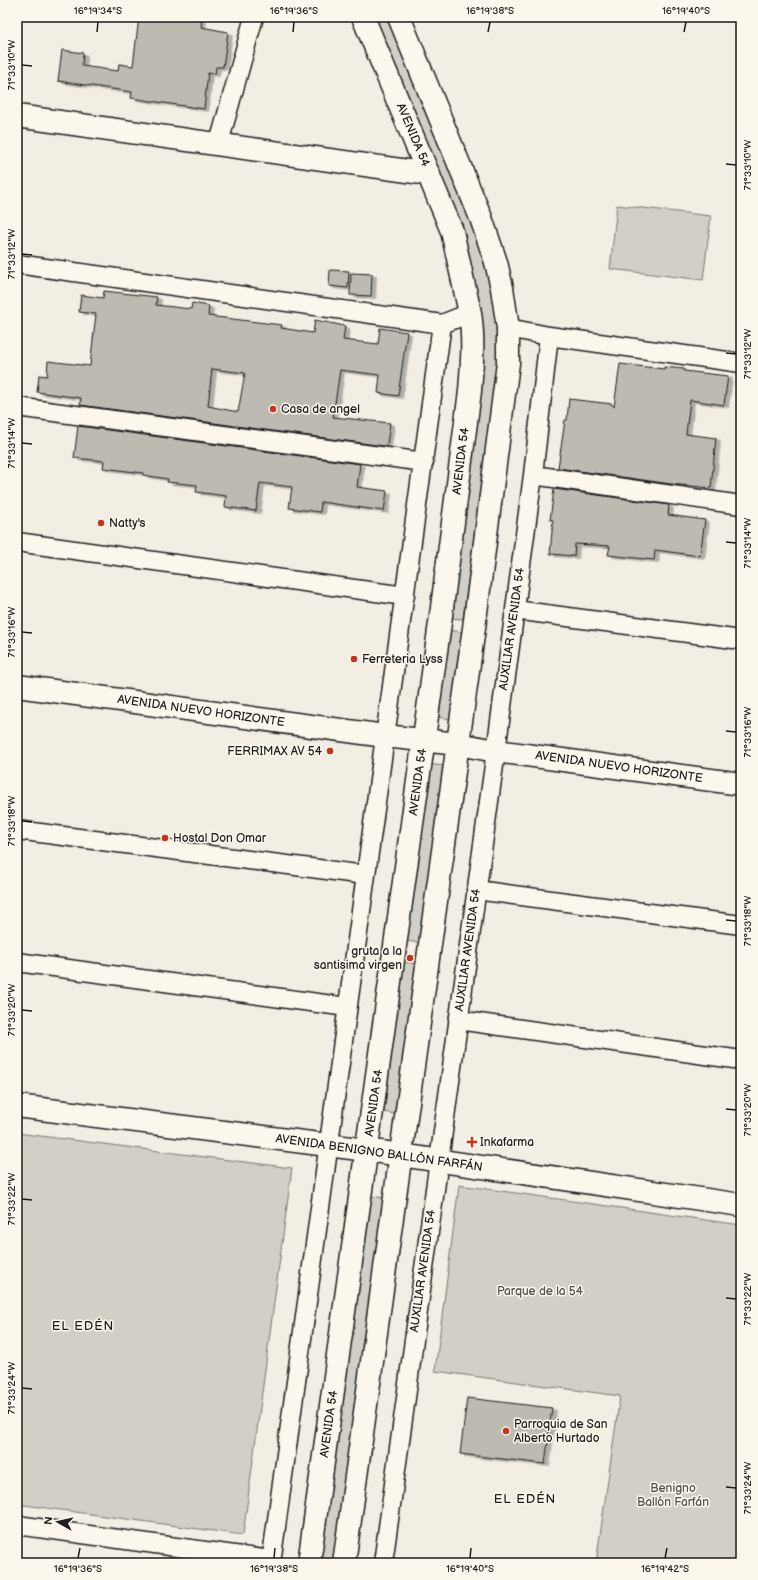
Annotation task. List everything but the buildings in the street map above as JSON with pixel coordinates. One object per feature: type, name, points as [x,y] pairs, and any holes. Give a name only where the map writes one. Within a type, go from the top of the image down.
[{"type":"main road","name":"AVENIDA 54","points":[[309,1563],[368,1150],[424,740],[470,391],[472,365],[472,323],[452,231],[363,17]]},
{"type":"main road","points":[[344,1563],[402,1155],[508,363],[508,328],[502,288],[496,262],[481,218],[399,17]]},
{"type":"main road","points":[[17,116],[219,143],[429,174]]},
{"type":"main road","name":"AVENIDA NUEVO HORIZONTE","points":[[17,686],[385,736],[458,744],[496,751],[741,784]]},
{"type":"main road","name":"AVENIDA BENIGNO BALLÓN FARFÁN","points":[[17,1106],[368,1150],[741,1204]]},
{"type":"street","points":[[219,143],[254,17]]},
{"type":"street","points":[[17,264],[442,324],[470,314]]},
{"type":"street","points":[[17,1525],[271,1561],[442,324]]},
{"type":"street","points":[[508,328],[549,336],[741,363]]},
{"type":"street","name":"AUXILIAR AVENIDA 54","points":[[383,1563],[496,751],[533,475],[549,336]]},
{"type":"street","points":[[17,407],[424,462]]},
{"type":"street","points":[[533,475],[741,505]]},
{"type":"street","points":[[17,542],[405,596]]},
{"type":"street","points":[[515,610],[741,640]]},
{"type":"street","points":[[17,830],[365,874]]},
{"type":"street","points":[[476,890],[741,925]]},
{"type":"street","points":[[17,962],[347,1007]]},
{"type":"street","points":[[458,1020],[741,1060]]},
{"type":"green space","points":[[375,17],[387,17],[474,227],[487,266],[496,317],[496,371],[463,619],[450,618],[481,321],[475,282],[453,209],[424,133]]},
{"type":"green space","points":[[617,205],[711,216],[703,280],[610,269]]},
{"type":"green space","points":[[448,630],[462,632],[450,719],[436,717]]},
{"type":"green space","points":[[429,764],[443,766],[420,943],[406,941]]},
{"type":"green space","points":[[404,962],[418,964],[398,1115],[384,1112]]},
{"type":"green space","points":[[17,1133],[292,1168],[243,1535],[17,1504]]},
{"type":"green space","points":[[459,1185],[741,1225],[741,1563],[596,1563],[620,1396],[435,1371]]},
{"type":"green space","points":[[372,1196],[385,1198],[334,1563],[319,1563]]},
{"type":"place","name":"Casa de angel","points":[[273,409]]},
{"type":"place","name":"Natty's","points":[[101,523]]},
{"type":"place","name":"Ferreteria Lyss","points":[[354,659]]},
{"type":"place","name":"FERRIMAX AV 54","points":[[330,751]]},
{"type":"place","name":"Hostal Don Omar","points":[[165,838]]},
{"type":"place","name":"gruta a la santisima virgen","points":[[410,958]]},
{"type":"place","name":"Inkafarma","points":[[472,1142]]},
{"type":"place","name":"Parroquia de San Alberto Hurtado","points":[[506,1431]]},
{"type":"district","name":"EL EDÉN","points":[[83,1326]]},
{"type":"district","name":"EL EDÉN","points":[[525,1499]]},
{"type":"park label","name":"Parque de la 54","points":[[540,1291]]},
{"type":"park label","name":"Benigno Ballón Farfán","points":[[673,1495]]}]
